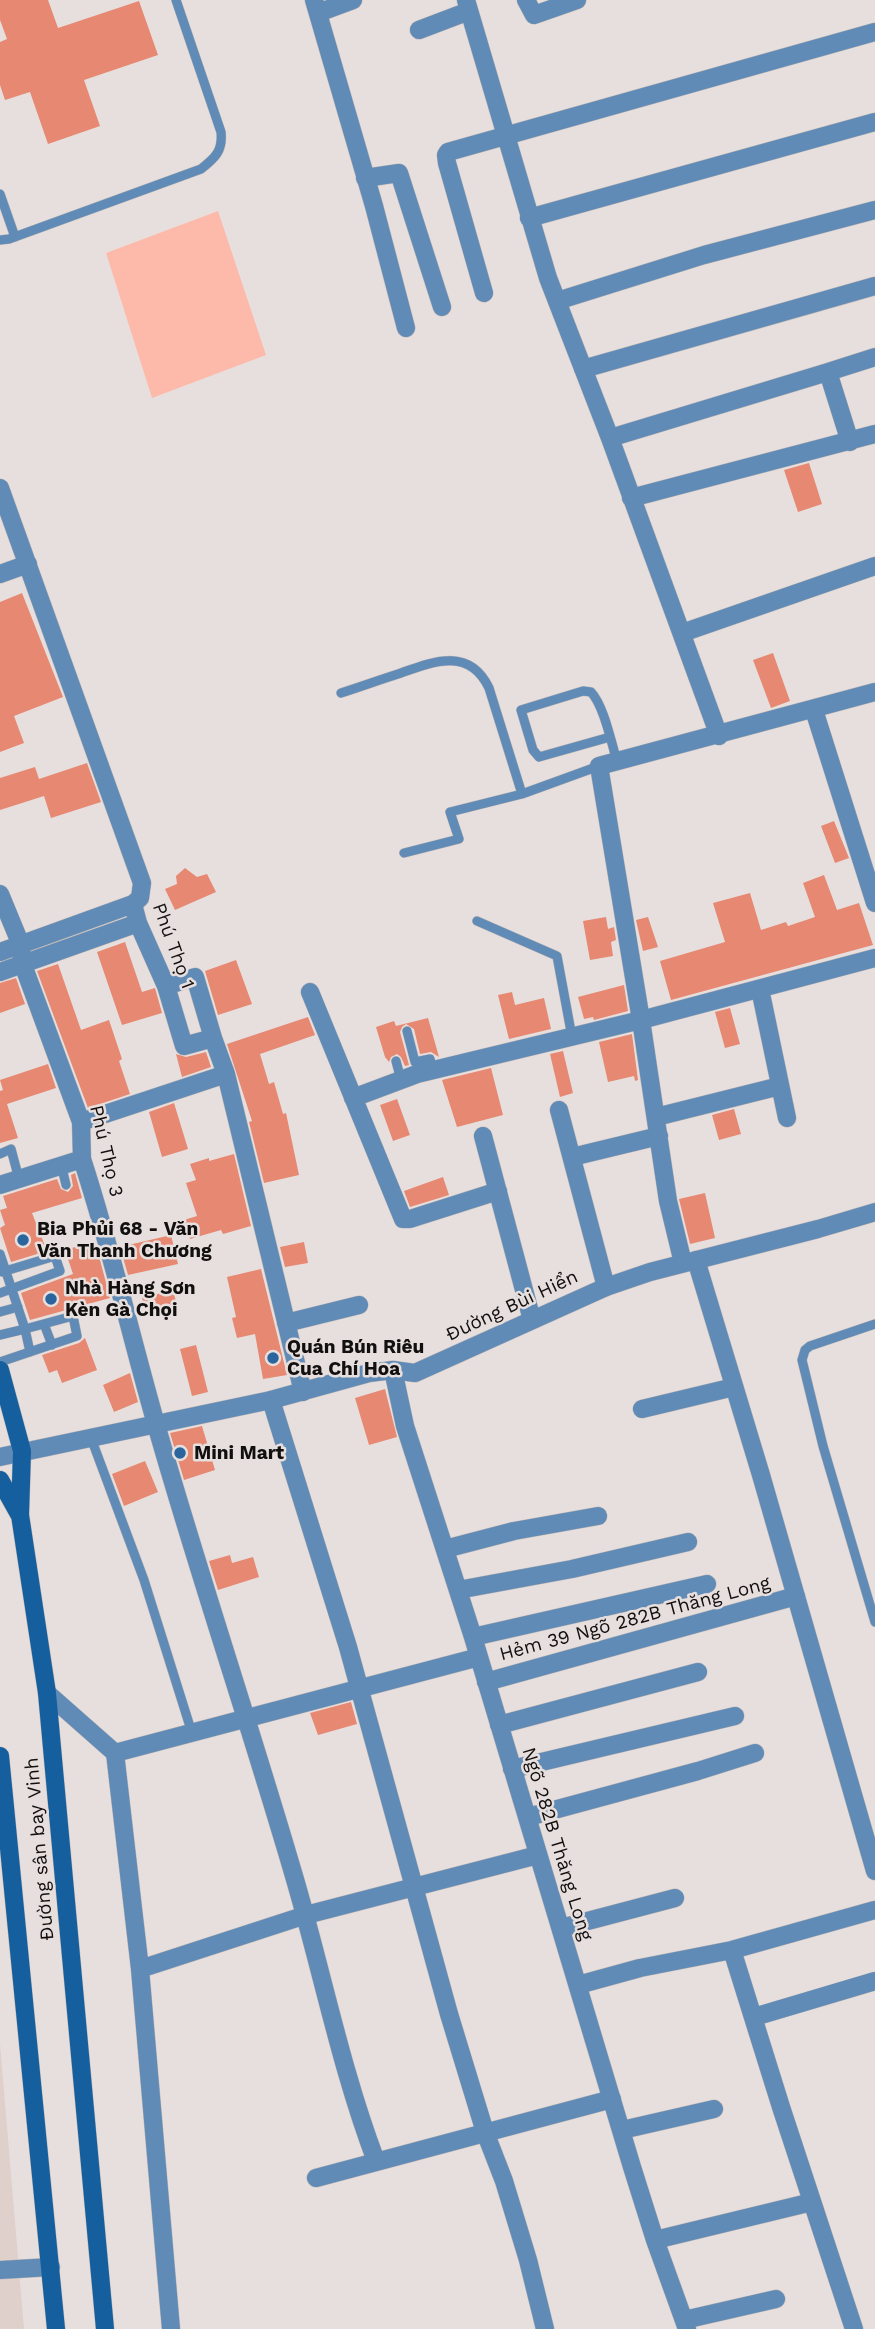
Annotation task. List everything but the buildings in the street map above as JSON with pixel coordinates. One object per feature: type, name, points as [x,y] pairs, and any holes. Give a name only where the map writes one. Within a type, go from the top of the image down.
[{"type":"main road","name":"Đường sân bay Vinh","points":[[0,1370],[23,1451],[20,1515],[47,1693],[105,2329]]},
{"type":"main road","points":[[0,1480],[20,1515]]},
{"type":"main road","name":"Đường sân bay Vinh","points":[[0,1756],[56,2329]]},
{"type":"street","points":[[353,0],[316,7],[406,328]]},
{"type":"street","points":[[526,0],[534,15],[577,0]]},
{"type":"street","points":[[419,30],[467,6],[529,218],[557,301],[719,736]]},
{"type":"street","points":[[484,293],[446,155],[454,149],[875,32]]},
{"type":"street","points":[[529,218],[875,122]]},
{"type":"street","points":[[365,178],[399,173],[442,307]]},
{"type":"street","points":[[557,301],[704,256],[875,210]]},
{"type":"street","points":[[583,369],[875,286]]},
{"type":"street","points":[[610,438],[875,357]]},
{"type":"street","points":[[828,372],[850,442]]},
{"type":"street","points":[[631,498],[875,434]]},
{"type":"street","name":"Phú Thọ 1","points":[[0,488],[142,883],[140,898],[133,904],[138,923],[166,986],[184,1046],[213,1038]]},
{"type":"street","points":[[0,573],[28,564]]},
{"type":"street","points":[[682,633],[875,566]]},
{"type":"street","points":[[875,692],[599,766],[668,1201],[734,1387],[875,1871]]},
{"type":"street","points":[[814,709],[875,903]]},
{"type":"street","name":"Phú Thọ 3","points":[[0,894],[81,1122],[82,1160],[155,1423],[206,1595],[248,1719],[306,1915],[361,2120],[376,2161]]},
{"type":"street","points":[[0,972],[21,954],[133,904]]},
{"type":"street","points":[[0,951],[21,954],[138,923]]},
{"type":"street","points":[[353,1098],[433,1070],[874,963]]},
{"type":"street","points":[[166,986],[195,977],[226,1074],[303,1392]]},
{"type":"street","points":[[760,989],[787,1118]]},
{"type":"street","points":[[310,992],[403,1219],[498,1191]]},
{"type":"street","points":[[81,1122],[226,1074]]},
{"type":"street","points":[[656,1117],[780,1086]]},
{"type":"street","points":[[559,1110],[606,1287]]},
{"type":"street","points":[[483,1136],[532,1320]]},
{"type":"street","points":[[572,1157],[659,1136]]},
{"type":"street","points":[[0,1184],[82,1160]]},
{"type":"street","name":"Đường Bùi Hiển","points":[[0,1457],[271,1400],[369,1373],[393,1370],[415,1373],[606,1287],[689,1261],[875,1212]]},
{"type":"street","points":[[286,1323],[359,1305]]},
{"type":"street","name":"Ngõ 282B Thăng Long","points":[[393,1370],[405,1426],[473,1637],[655,2240],[686,2325]]},
{"type":"street","points":[[642,1409],[734,1387]]},
{"type":"street","points":[[271,1400],[360,1688],[414,1886],[485,2132],[504,2181],[528,2260],[545,2329]]},
{"type":"street","points":[[445,1549],[514,1531],[598,1516]]},
{"type":"street","points":[[458,1590],[572,1569],[688,1542]]},
{"type":"street","points":[[473,1637],[706,1584]]},
{"type":"street","name":"Hẻm 39 Ngõ 282B Thăng Long","points":[[486,1682],[796,1596]]},
{"type":"street","points":[[115,1753],[479,1657]]},
{"type":"street","points":[[499,1725],[698,1672]]},
{"type":"street","points":[[47,1693],[115,1753],[139,1969],[171,2329]]},
{"type":"street","points":[[512,1769],[735,1716]]},
{"type":"street","points":[[528,1817],[755,1753]]},
{"type":"street","points":[[139,1969],[306,1915],[538,1855]]},
{"type":"street","points":[[561,1928],[675,1898]]},
{"type":"street","points":[[578,1985],[640,1968],[732,1950],[875,1910]]},
{"type":"street","points":[[732,1950],[811,2202],[855,2329]]},
{"type":"street","points":[[754,2017],[875,1981]]},
{"type":"street","points":[[316,2178],[612,2099]]},
{"type":"street","points":[[622,2130],[714,2109]]},
{"type":"street","points":[[655,2240],[811,2202]]},
{"type":"street","points":[[0,2270],[51,2267]]},
{"type":"street","points":[[686,2325],[776,2299]]},
{"type":"lane","points":[[0,240],[201,169],[216,158],[221,147],[221,132],[176,0]]},
{"type":"lane","points":[[0,194],[15,236]]},
{"type":"lane","points":[[341,693],[430,663],[454,661],[474,667],[489,688],[522,794]]},
{"type":"lane","points":[[610,737],[539,757],[533,750],[521,710],[583,691],[592,692],[598,702],[610,737],[617,761]]},
{"type":"lane","points":[[404,853],[459,839],[450,812],[522,794],[599,766]]},
{"type":"lane","points":[[477,921],[557,956],[572,1037]]},
{"type":"lane","points":[[407,1031],[415,1062],[430,1059],[433,1070]]},
{"type":"lane","points":[[396,1061],[401,1080]]},
{"type":"lane","points":[[0,1154],[11,1149],[19,1179]]},
{"type":"lane","points":[[61,1164],[66,1185]]},
{"type":"lane","points":[[0,1254],[3,1272],[12,1289],[30,1352]]},
{"type":"lane","points":[[0,1293],[60,1271],[55,1256],[3,1272]]},
{"type":"lane","points":[[24,1266],[31,1281]]},
{"type":"lane","points":[[0,1312],[18,1307]]},
{"type":"lane","points":[[0,1335],[73,1316],[77,1336],[0,1362]]},
{"type":"lane","points":[[44,1324],[52,1345]]},
{"type":"lane","points":[[874,1615],[822,1446],[802,1360],[805,1350],[810,1346],[875,1324]]},
{"type":"lane","points":[[91,1438],[144,1580],[192,1734]]},
{"type":"shaded area","points":[[218,211],[266,355],[152,398],[106,253]]},
{"type":"shaded area","points":[[0,2043],[24,2329],[0,2329]]},
{"type":"place","name":"Bia Phủi 68 - Văn Văn Thanh Chương","points":[[23,1240]]},
{"type":"place","name":"Nhà Hàng Sơn Kèn Gà Chọi","points":[[51,1299]]},
{"type":"place","name":"Quán Bún Riêu Cua Chí Hoa","points":[[273,1358]]},
{"type":"place","name":"Mini Mart","points":[[180,1453]]}]
